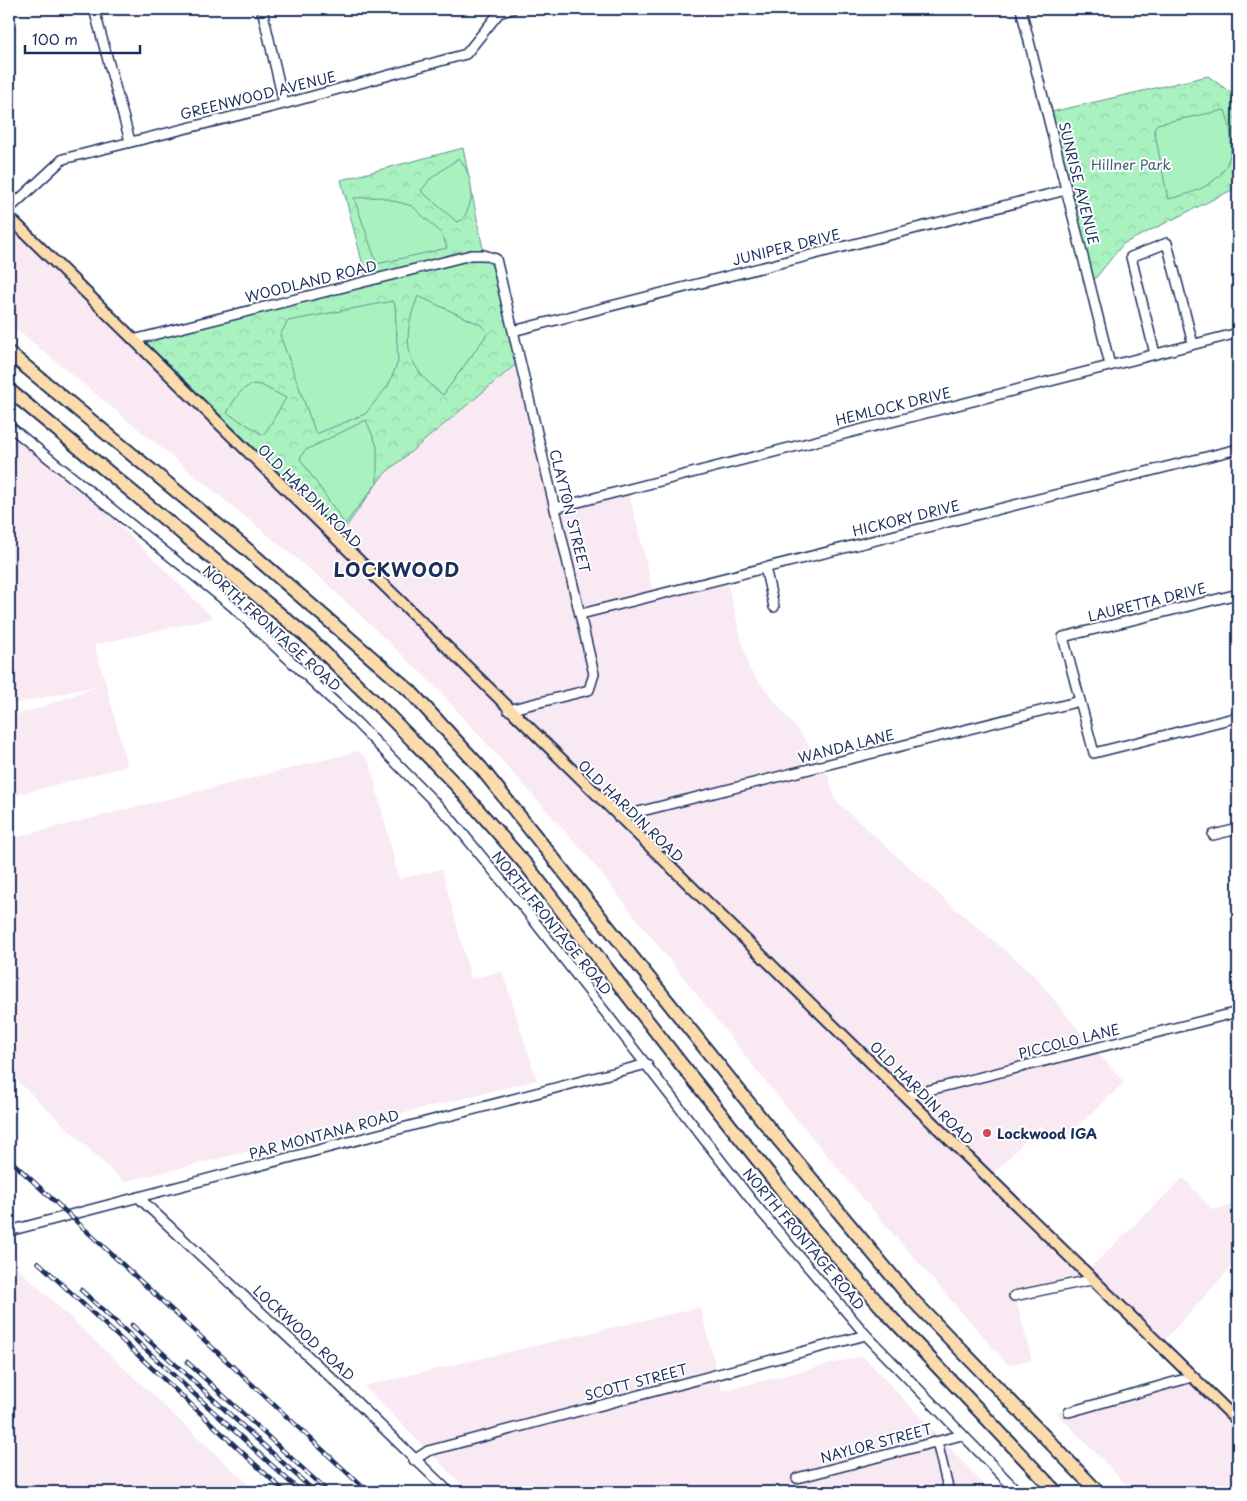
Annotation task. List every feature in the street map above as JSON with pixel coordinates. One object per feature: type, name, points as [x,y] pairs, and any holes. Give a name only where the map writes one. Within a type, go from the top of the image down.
[{"type":"highway","points":[[9,354],[243,546],[410,691],[487,775],[764,1122],[907,1294],[1098,1492]]},
{"type":"highway","points":[[9,390],[310,640],[387,714],[457,786],[527,866],[681,1064],[813,1229],[886,1312],[1056,1492]]},
{"type":"main road","name":"OLD HARDIN ROAD","points":[[9,217],[618,818],[906,1096],[1091,1280],[1238,1421]]},
{"type":"street","points":[[94,9],[130,141]]},
{"type":"street","points":[[262,9],[284,104]]},
{"type":"street","name":"GREENWOOD AVENUE","points":[[9,209],[63,159],[284,104],[466,54],[499,12],[512,9]]},
{"type":"street","name":"SUNRISE AVENUE","points":[[1021,9],[1110,365]]},
{"type":"street","name":"JUNIPER DRIVE","points":[[513,331],[1066,190]]},
{"type":"street","points":[[1155,354],[1131,257],[1167,243],[1193,344]]},
{"type":"street","name":"WOODLAND ROAD","points":[[133,340],[471,255],[484,255],[496,259]]},
{"type":"street","name":"CLAYTON STREET","points":[[496,259],[594,674],[589,690],[508,710]]},
{"type":"street","name":"HEMLOCK DRIVE","points":[[555,508],[1238,333]]},
{"type":"street","name":"NORTH FRONTAGE ROAD","points":[[9,426],[232,606],[356,722],[451,819],[647,1064],[754,1202],[866,1334],[1018,1492]]},
{"type":"street","name":"HICKORY DRIVE","points":[[581,614],[1238,449]]},
{"type":"street","points":[[765,567],[774,607]]},
{"type":"street","name":"LAURETTA DRIVE","points":[[1080,701],[1063,637],[1238,594]]},
{"type":"street","points":[[1080,701],[1094,753],[1238,717]]},
{"type":"street","name":"WANDA LANE","points":[[618,818],[1080,701]]},
{"type":"street","points":[[1213,835],[1238,829]]},
{"type":"street","name":"PICCOLO LANE","points":[[906,1096],[1238,1012]]},
{"type":"street","name":"PAR MONTANA ROAD","points":[[9,1230],[647,1064]]},
{"type":"street","name":"LOCKWOOD ROAD","points":[[138,1196],[341,1387],[449,1492]]},
{"type":"street","points":[[1014,1296],[1091,1280]]},
{"type":"street","name":"SCOTT STREET","points":[[414,1460],[428,1451],[866,1334]]},
{"type":"street","points":[[1069,1412],[1192,1377]]},
{"type":"street","name":"NAYLOR STREET","points":[[797,1478],[962,1435]]},
{"type":"street","points":[[937,1442],[949,1492]]},
{"type":"shaded area","points":[[9,217],[337,540],[383,475],[520,361],[555,508],[628,489],[654,595],[726,577],[749,669],[825,765],[835,800],[945,900],[1033,974],[1094,1049],[1124,1082],[1059,1144],[1041,1125],[989,1178],[1084,1274],[1183,1178],[1213,1210],[1238,1204],[1238,1260],[1159,1346],[1091,1281],[1015,1296],[1032,1360],[1008,1365],[881,1220],[765,1081],[589,858],[435,686],[325,582],[9,323]]},
{"type":"shaded area","points":[[9,425],[70,476],[213,618],[94,645],[106,683],[127,766],[9,797],[9,716],[37,709],[101,685],[9,705]]},
{"type":"shaded area","points":[[359,751],[370,763],[399,879],[442,869],[471,979],[502,971],[537,1080],[124,1182],[9,1073],[9,839]]},
{"type":"shaded area","points":[[9,1260],[256,1492],[9,1492]]},
{"type":"shaded area","points":[[700,1307],[722,1391],[863,1356],[991,1492],[469,1492],[364,1386]]},
{"type":"shaded area","points":[[1192,1377],[1238,1421],[1238,1492],[1133,1492],[1056,1412]]},
{"type":"green space","name":"Hillner Park","points":[[1208,76],[1238,98],[1238,187],[1123,244],[1090,285],[1047,113]]},
{"type":"green space","points":[[1225,110],[1230,129],[1231,145],[1229,159],[1223,171],[1202,188],[1168,199],[1154,129],[1157,124]]},
{"type":"green space","points":[[463,148],[484,254],[496,259],[520,361],[383,475],[336,541],[133,340],[367,281],[341,180]]},
{"type":"green space","points":[[459,158],[468,173],[471,197],[467,212],[462,220],[457,222],[421,191],[430,179]]},
{"type":"green space","points":[[380,197],[412,206],[442,234],[447,248],[377,264],[354,198]]},
{"type":"green space","points":[[418,296],[481,325],[488,333],[443,395],[420,373],[413,362],[410,351],[408,339],[409,326]]},
{"type":"green space","points":[[393,301],[395,305],[398,362],[388,386],[365,414],[316,434],[280,335],[288,321]]},
{"type":"green space","points":[[254,384],[261,385],[286,398],[264,435],[227,413],[241,392]]},
{"type":"green space","points":[[366,420],[377,446],[377,483],[345,524],[300,459],[304,451]]},
{"type":"railway","points":[[9,1159],[368,1492]]},
{"type":"railway","points":[[38,1262],[285,1492]]},
{"type":"railway","points":[[81,1290],[301,1492]]},
{"type":"railway","points":[[132,1325],[315,1492]]},
{"type":"railway","points":[[187,1362],[328,1492]]},
{"type":"place","name":"Lockwood IGA","points":[[987,1133]]},
{"type":"district","name":"LOCKWOOD","points":[[397,569]]}]
